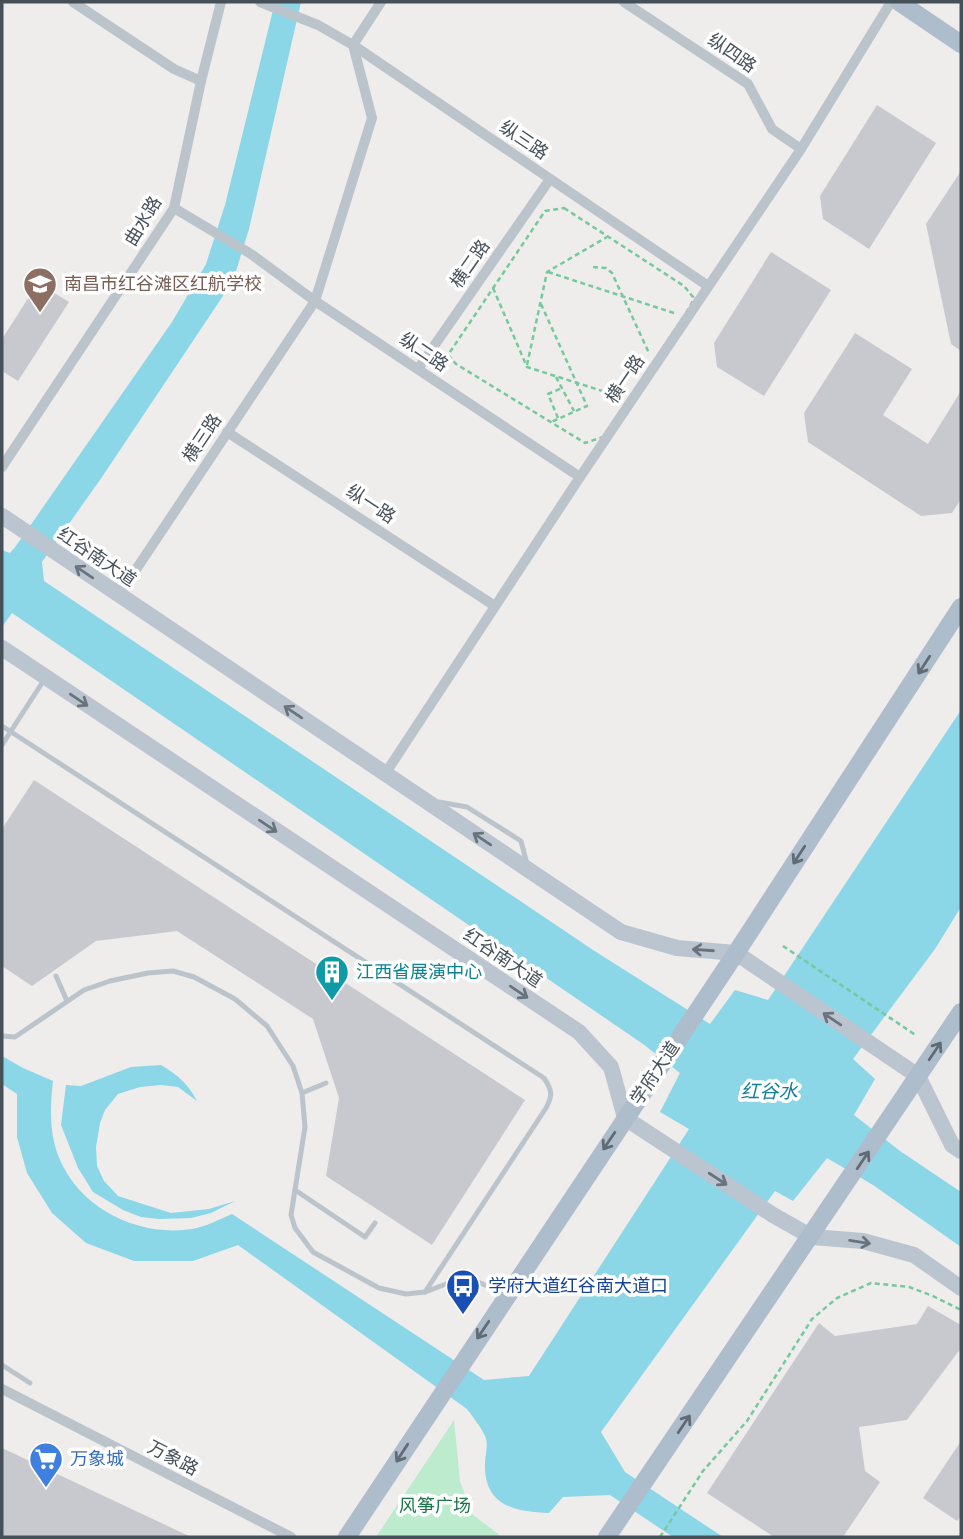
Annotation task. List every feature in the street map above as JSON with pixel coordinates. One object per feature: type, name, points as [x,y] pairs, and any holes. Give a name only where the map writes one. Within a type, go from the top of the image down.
[{"type":"main road","points":[[899,2],[956,39]]},
{"type":"main road","name":"红谷南大道","points":[[2,516],[621,932],[677,948],[736,953],[918,1076]]},
{"type":"main road","name":"学府大道","points":[[347,1537],[736,953],[961,607]]},
{"type":"main road","name":"红谷南大道","points":[[2,648],[579,1032],[611,1068],[625,1118]]},
{"type":"main road","points":[[607,1537],[812,1237],[961,1012]]},
{"type":"main road","points":[[918,1076],[952,1145],[961,1151]]},
{"type":"main road","points":[[625,1118],[773,1215],[812,1237],[863,1241],[914,1255],[961,1288]]},
{"type":"street","points":[[73,2],[174,69],[201,81]]},
{"type":"street","name":"曲水路","points":[[2,467],[174,208],[221,2]]},
{"type":"street","points":[[353,45],[381,2]]},
{"type":"street","name":"纵四路","points":[[624,2],[748,84],[772,129],[801,149]]},
{"type":"street","name":"横一路","points":[[385,774],[630,400],[801,149],[891,2]]},
{"type":"street","name":"纵三路","points":[[262,4],[318,25],[353,45],[708,286]]},
{"type":"street","name":"横三路","points":[[119,595],[315,301],[372,118],[353,45]]},
{"type":"street","name":"横二路","points":[[418,369],[550,179]]},
{"type":"street","name":"纵二路","points":[[174,208],[251,254],[315,301],[580,477]]},
{"type":"street","name":"纵一路","points":[[227,432],[495,606]]},
{"type":"street","name":"万象路","points":[[2,1389],[291,1537]]},
{"type":"lane","points":[[2,745],[46,678]]},
{"type":"lane","points":[[2,726],[544,1078],[551,1089],[551,1098],[546,1108],[425,1292]]},
{"type":"lane","points":[[2,1036],[15,1037],[84,990],[97,985],[148,973],[173,971],[194,977],[234,999],[267,1026],[293,1066],[302,1093],[305,1127],[291,1215],[295,1228],[313,1252],[379,1288],[406,1294],[425,1292],[462,1278],[507,1294]]},
{"type":"lane","points":[[56,976],[67,1001]]},
{"type":"lane","points":[[302,1093],[326,1083]]},
{"type":"lane","points":[[295,1190],[365,1237],[375,1223]]},
{"type":"lane","points":[[2,1365],[30,1383]]},
{"type":"path","points":[[564,208],[608,236],[684,286],[693,297],[686,316],[603,438],[585,443],[456,365],[448,355],[545,211],[564,208]]},
{"type":"path","points":[[527,367],[547,272],[622,228]]},
{"type":"path","points":[[593,267],[606,268],[612,273],[653,363]]},
{"type":"path","points":[[547,272],[686,316]]},
{"type":"path","points":[[493,288],[527,367],[630,400]]},
{"type":"path","points":[[540,303],[587,406],[551,422]]},
{"type":"path","points":[[556,377],[574,411]]},
{"type":"path","points":[[559,419],[548,394],[562,387]]},
{"type":"path","points":[[783,946],[918,1036]]},
{"type":"path","points":[[660,1537],[701,1475],[747,1421],[812,1319],[837,1298],[871,1283],[909,1287],[961,1310]]},
{"type":"green space","name":"风筝广场","points":[[454,1420],[460,1481],[472,1514],[502,1537],[376,1537]]},
{"type":"water","name":"红谷水","points":[[275,2],[301,2],[249,229],[233,281],[42,562],[44,581],[593,950],[710,1024],[735,990],[768,1000],[961,710],[961,907],[935,949],[853,1059],[875,1079],[854,1115],[900,1151],[961,1192],[961,1247],[873,1185],[827,1158],[793,1201],[775,1191],[601,1432],[625,1472],[723,1537],[673,1537],[610,1495],[563,1497],[549,1513],[524,1511],[504,1504],[490,1489],[486,1478],[486,1439],[467,1409],[238,1245],[193,1261],[134,1261],[86,1243],[52,1213],[27,1173],[17,1137],[17,1094],[2,1084],[2,1056],[53,1081],[51,1121],[56,1150],[70,1178],[97,1206],[133,1224],[152,1229],[192,1229],[232,1214],[484,1380],[529,1376],[689,1129],[660,1112],[680,1073],[643,1044],[12,613],[2,627],[2,550],[10,553],[16,546],[172,322],[206,264],[225,205]]},
{"type":"water","points":[[161,1065],[182,1080],[197,1101],[178,1087],[161,1085],[140,1087],[118,1094],[105,1110],[100,1123],[96,1147],[97,1166],[104,1181],[118,1196],[171,1213],[209,1209],[235,1201],[211,1213],[191,1218],[159,1219],[141,1217],[123,1210],[93,1192],[78,1168],[61,1125],[66,1085],[81,1086],[131,1067]]},
{"type":"building","points":[[877,105],[936,143],[869,249],[823,219],[820,196]]},
{"type":"building","points":[[961,171],[961,351],[951,344],[926,224]]},
{"type":"building","points":[[771,252],[831,290],[764,396],[717,367],[714,343]]},
{"type":"building","points":[[38,283],[69,302],[18,381],[2,371],[2,339]]},
{"type":"building","points":[[855,333],[912,369],[883,415],[928,444],[961,391],[961,499],[952,513],[921,516],[808,442],[804,413]]},
{"type":"building","name":"江西省展演中心","points":[[34,780],[525,1100],[432,1245],[326,1176],[339,1098],[313,1019],[177,931],[96,941],[32,986],[2,966],[2,829]]},
{"type":"building","points":[[928,1306],[961,1325],[961,1348],[907,1420],[859,1427],[865,1471],[880,1482],[843,1537],[774,1537],[707,1493],[819,1323],[835,1336],[917,1324]]},
{"type":"building","points":[[961,1441],[961,1516],[957,1521],[923,1498]]},
{"type":"building","name":"万象城","points":[[2,1448],[191,1537],[2,1537]]},
{"type":"place","name":"南昌市红谷滩区红航学校","points":[[40,314]]},
{"type":"place","name":"江西省展演中心","points":[[332,1002]]},
{"type":"place","name":"学府大道红谷南大道口","points":[[463,1316]]},
{"type":"place","name":"万象城","points":[[46,1489]]}]
